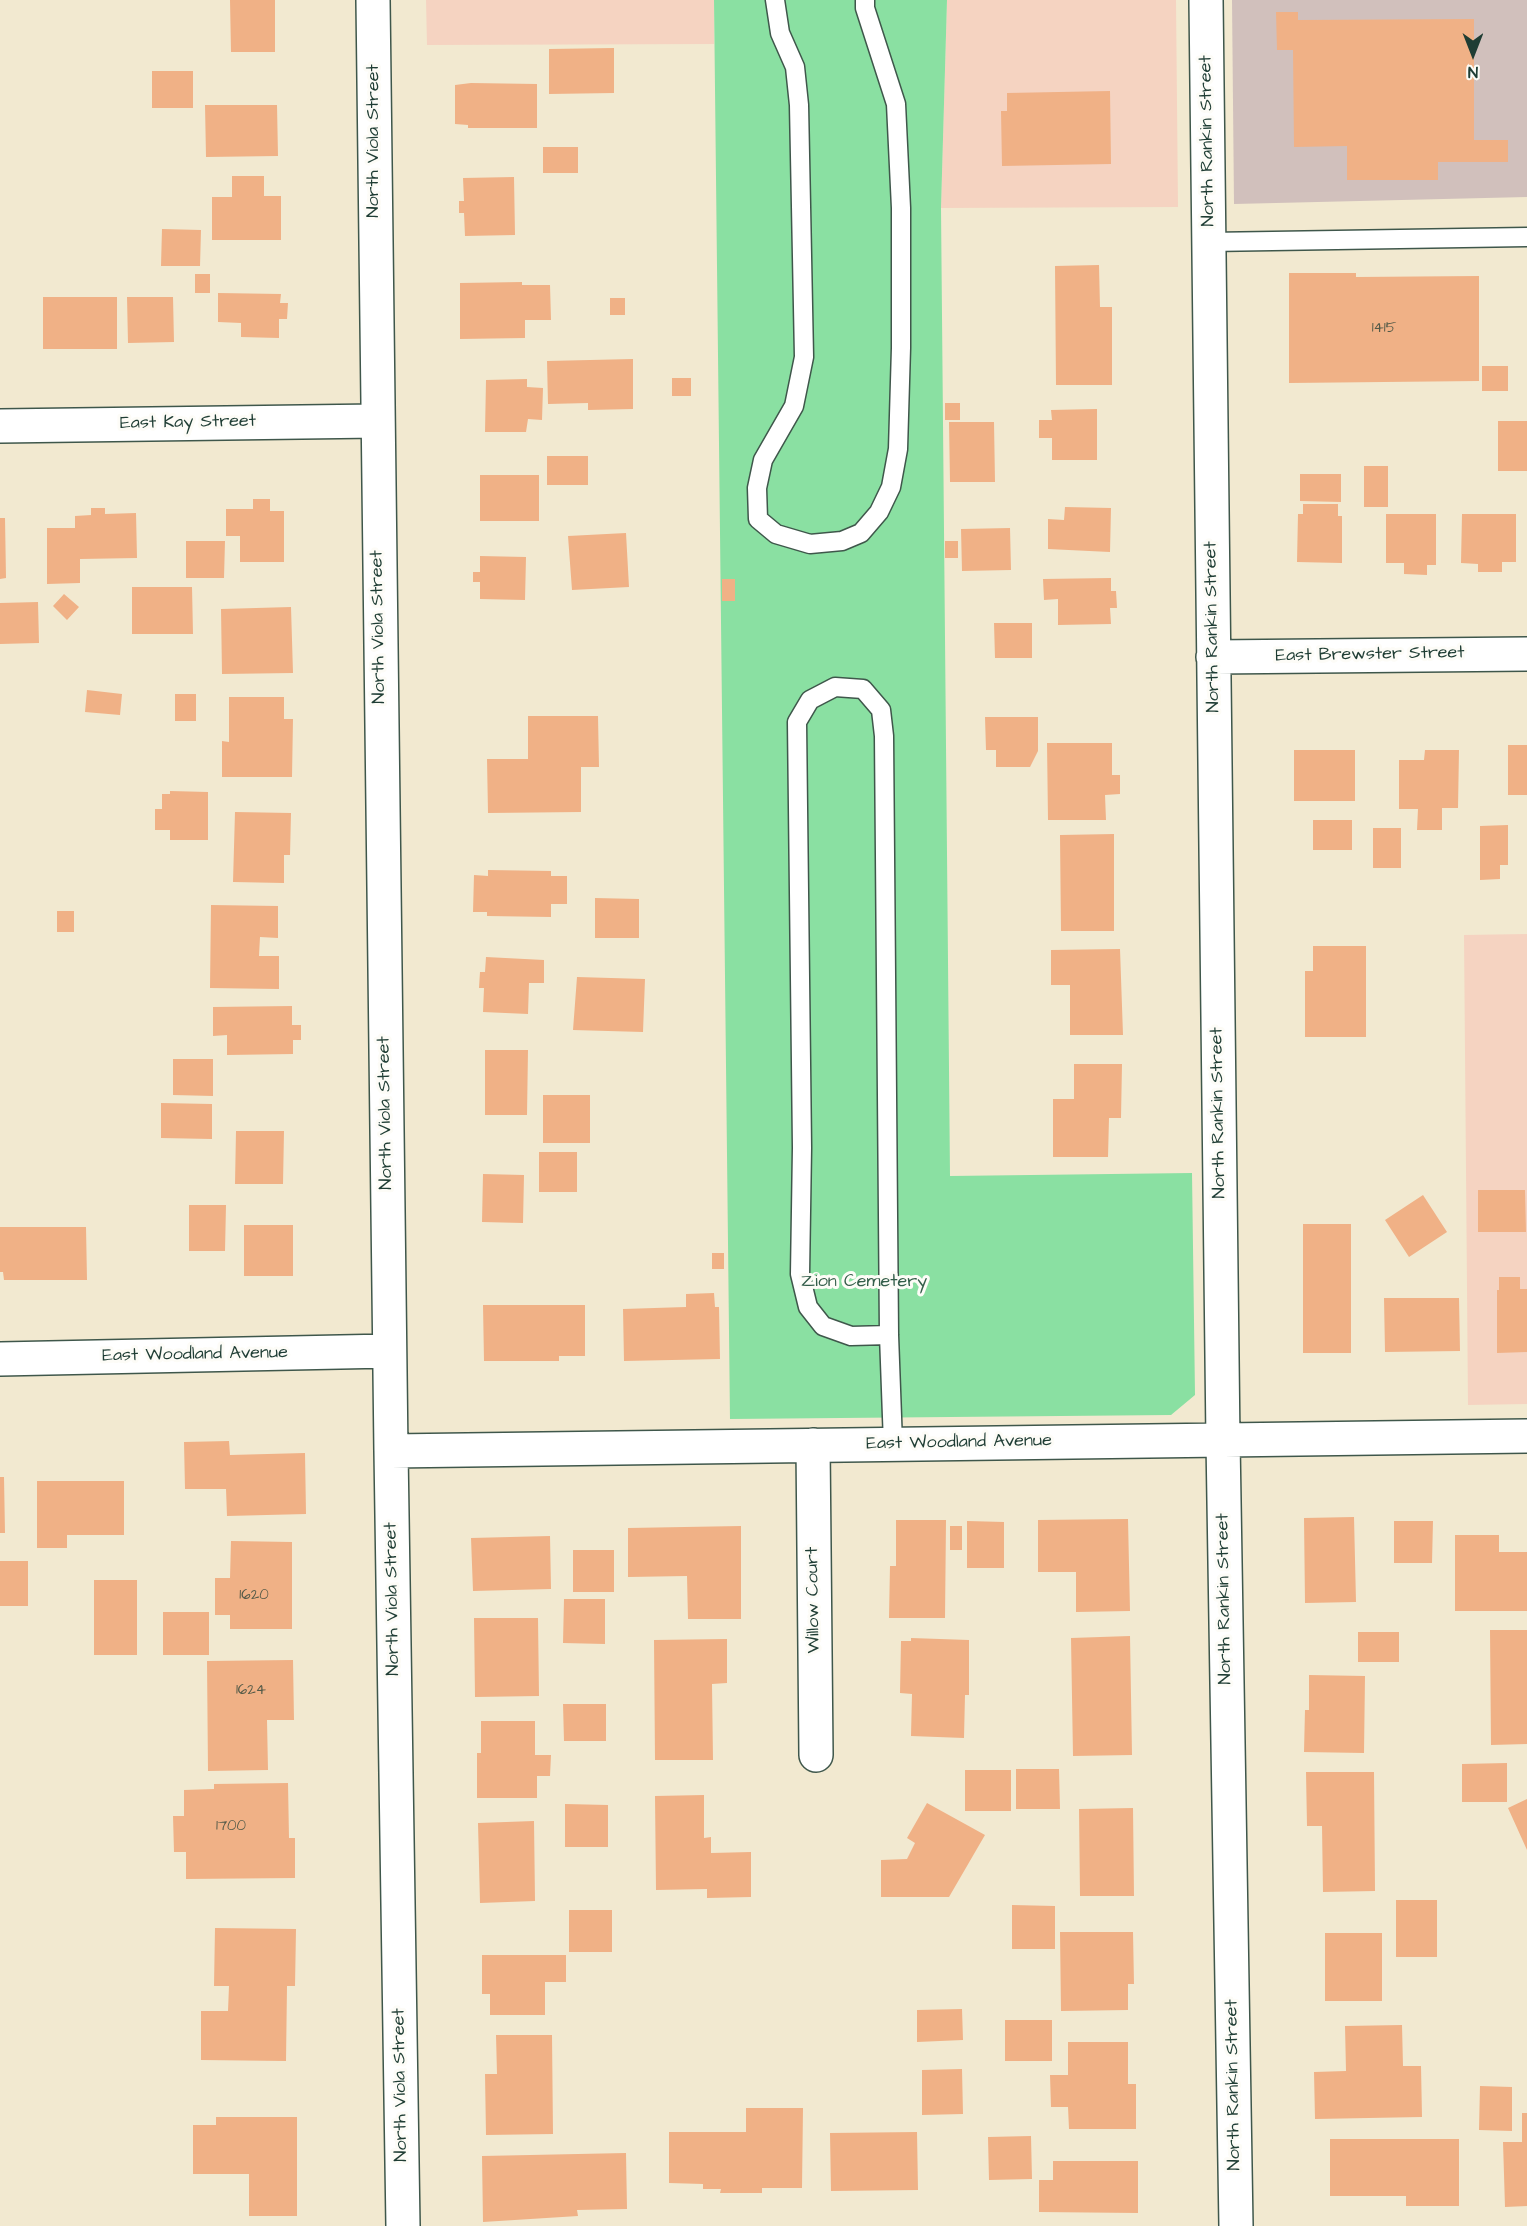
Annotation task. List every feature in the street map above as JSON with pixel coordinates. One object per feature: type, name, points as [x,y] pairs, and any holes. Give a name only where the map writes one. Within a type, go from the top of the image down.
[{"type":"street","name":"North Viola Street","points":[[373,0],[389,1351],[404,2226]]},
{"type":"street","name":"North Rankin Street","points":[[1206,0],[1223,1441],[1236,2226]]},
{"type":"street","name":"East Kay Street","points":[[0,426],[377,420]]},
{"type":"street","name":"East Brewster Street","points":[[1213,657],[1527,654]]},
{"type":"street","name":"East Woodland Avenue","points":[[0,1359],[389,1351]]},
{"type":"street","name":"East Woodland Avenue","points":[[391,1451],[1527,1436]]},
{"type":"street","name":"Willow Court","points":[[813,1445],[816,1755]]},
{"type":"lane","points":[[775,0],[780,33],[795,68],[799,105],[804,357],[794,406],[763,460],[757,488],[758,519],[776,534],[810,544],[842,541],[861,533],[879,512],[891,487],[898,449],[901,208],[896,104],[872,31],[866,0]]},
{"type":"lane","points":[[1209,242],[1527,237]]},
{"type":"lane","points":[[889,1335],[851,1336],[823,1326],[808,1307],[800,1274],[802,1148],[797,722],[810,700],[835,687],[863,689],[881,710],[884,736],[889,1335],[893,1444]]},
{"type":"shaded area","points":[[426,0],[714,0],[714,44],[427,45]]},
{"type":"shaded area","points":[[947,0],[1176,0],[1178,207],[941,208]]},
{"type":"shaded area","points":[[1232,0],[1527,0],[1527,197],[1234,204]]},
{"type":"shaded area","points":[[1527,934],[1527,1404],[1468,1405],[1464,935]]},
{"type":"green space","name":"Zion Cemetery","points":[[714,0],[947,0],[941,208],[950,1176],[1192,1173],[1195,1395],[1171,1415],[730,1419]]},
{"type":"building","points":[[230,0],[275,0],[275,52],[231,52]]},
{"type":"building","points":[[1276,12],[1298,12],[1298,20],[1474,19],[1474,140],[1508,140],[1508,162],[1438,162],[1438,180],[1347,180],[1347,146],[1294,147],[1293,50],[1277,50]]},
{"type":"building","points":[[614,48],[614,93],[549,94],[549,49]]},
{"type":"building","points":[[152,71],[193,71],[193,108],[152,108]]},
{"type":"building","points":[[471,83],[537,84],[537,128],[468,128],[468,125],[455,124],[455,85]]},
{"type":"building","points":[[1110,91],[1111,164],[1002,166],[1001,111],[1007,111],[1007,93]]},
{"type":"building","points":[[205,105],[277,105],[278,156],[206,157]]},
{"type":"building","points":[[543,147],[578,147],[578,173],[543,173]]},
{"type":"building","points":[[232,176],[264,176],[264,196],[281,196],[281,240],[212,240],[212,197],[232,197]]},
{"type":"building","points":[[514,177],[515,235],[465,236],[464,213],[459,213],[459,201],[464,201],[463,178]]},
{"type":"building","points":[[162,229],[201,230],[200,266],[161,266]]},
{"type":"building","points":[[1099,265],[1100,307],[1112,307],[1112,385],[1056,385],[1055,266]]},
{"type":"building","points":[[1289,273],[1356,273],[1356,277],[1479,276],[1479,381],[1289,383]]},
{"type":"building","points":[[195,274],[210,274],[210,293],[195,293]]},
{"type":"building","points":[[522,282],[522,285],[550,285],[551,320],[525,320],[525,338],[460,339],[460,283]]},
{"type":"building","points":[[218,293],[281,294],[280,303],[288,303],[287,319],[279,319],[279,338],[241,337],[241,323],[218,322]]},
{"type":"building","points":[[43,297],[117,297],[117,349],[43,349]]},
{"type":"building","points":[[127,297],[173,297],[174,342],[128,343]]},
{"type":"building","points":[[610,298],[625,298],[625,315],[610,315]]},
{"type":"building","points":[[633,359],[633,409],[588,410],[588,403],[548,404],[547,361]]},
{"type":"building","points":[[1482,366],[1508,366],[1508,391],[1482,391]]},
{"type":"building","points":[[672,378],[691,378],[691,396],[672,396]]},
{"type":"building","points":[[527,379],[527,387],[543,388],[542,420],[528,419],[526,432],[485,432],[486,380]]},
{"type":"building","points":[[945,403],[960,403],[960,420],[945,420]]},
{"type":"building","points":[[1097,409],[1097,460],[1052,460],[1052,438],[1039,438],[1039,420],[1052,420],[1051,410]]},
{"type":"building","points":[[1498,421],[1527,421],[1527,471],[1498,471]]},
{"type":"building","points":[[949,422],[994,422],[995,482],[950,482]]},
{"type":"building","points":[[547,456],[588,456],[588,485],[547,485]]},
{"type":"building","points":[[1364,466],[1388,466],[1388,507],[1364,507]]},
{"type":"building","points":[[1300,474],[1341,474],[1341,502],[1300,501]]},
{"type":"building","points":[[480,475],[539,475],[539,521],[480,521]]},
{"type":"building","points":[[253,499],[270,499],[270,511],[284,511],[284,562],[240,562],[240,536],[226,536],[226,509],[253,509]]},
{"type":"building","points":[[1303,504],[1338,504],[1338,516],[1342,516],[1342,563],[1297,562],[1298,514],[1303,514]]},
{"type":"building","points":[[1065,507],[1111,508],[1110,552],[1048,549],[1048,519],[1064,520]]},
{"type":"building","points":[[91,508],[105,508],[105,514],[136,513],[137,558],[80,559],[80,583],[47,584],[47,528],[75,528],[75,516],[91,515]]},
{"type":"building","points":[[1386,514],[1436,514],[1436,565],[1427,565],[1427,575],[1404,574],[1404,563],[1386,563]]},
{"type":"building","points":[[1462,514],[1516,514],[1516,562],[1502,562],[1502,572],[1478,572],[1478,564],[1461,563]]},
{"type":"building","points":[[0,518],[5,518],[6,578],[0,579]]},
{"type":"building","points":[[1010,528],[1011,570],[962,571],[961,529]]},
{"type":"building","points":[[626,533],[629,587],[572,590],[568,536]]},
{"type":"building","points":[[186,541],[225,541],[224,578],[186,578]]},
{"type":"building","points":[[945,541],[958,541],[958,558],[945,558]]},
{"type":"building","points":[[480,556],[526,557],[525,600],[480,599],[480,582],[473,582],[473,572],[480,572]]},
{"type":"building","points":[[1111,578],[1111,591],[1116,591],[1117,608],[1110,608],[1111,624],[1058,625],[1058,599],[1044,600],[1043,579]]},
{"type":"building","points":[[722,579],[735,579],[735,601],[722,601]]},
{"type":"building","points":[[132,587],[192,587],[193,634],[132,634]]},
{"type":"building","points":[[64,594],[79,607],[67,620],[53,606]]},
{"type":"building","points":[[38,602],[39,643],[0,644],[0,603]]},
{"type":"building","points":[[291,607],[293,673],[222,674],[221,609]]},
{"type":"building","points":[[994,623],[1032,623],[1032,658],[995,658]]},
{"type":"building","points":[[87,690],[122,694],[120,715],[85,712]]},
{"type":"building","points":[[175,694],[196,694],[196,721],[175,721]]},
{"type":"building","points":[[229,697],[284,697],[284,719],[293,719],[292,777],[222,777],[222,741],[229,742]]},
{"type":"building","points":[[528,716],[598,716],[599,767],[581,767],[581,812],[488,813],[487,759],[528,759]]},
{"type":"building","points":[[985,717],[1038,717],[1038,751],[1030,767],[996,767],[996,750],[986,750]]},
{"type":"building","points":[[1047,743],[1112,743],[1112,775],[1120,775],[1120,794],[1105,795],[1106,820],[1048,820]]},
{"type":"building","points":[[1508,745],[1527,745],[1527,795],[1508,795]]},
{"type":"building","points":[[1294,750],[1355,750],[1355,801],[1294,801]]},
{"type":"building","points":[[1425,750],[1459,750],[1458,808],[1442,808],[1442,830],[1417,830],[1418,809],[1399,809],[1399,760],[1424,760]]},
{"type":"building","points":[[170,791],[208,792],[208,840],[170,840],[170,830],[155,830],[155,809],[162,809],[162,794],[170,794]]},
{"type":"building","points":[[235,812],[291,813],[290,855],[284,855],[284,883],[233,882]]},
{"type":"building","points":[[1313,820],[1352,820],[1352,850],[1313,850]]},
{"type":"building","points":[[1508,825],[1508,865],[1500,865],[1500,879],[1480,880],[1480,826]]},
{"type":"building","points":[[1373,828],[1401,828],[1401,868],[1373,868]]},
{"type":"building","points":[[1114,834],[1114,931],[1061,931],[1060,835]]},
{"type":"building","points":[[488,870],[551,871],[551,876],[567,876],[567,904],[551,904],[551,917],[487,916],[487,912],[473,912],[474,875],[488,876]]},
{"type":"building","points":[[595,898],[639,899],[639,938],[595,938]]},
{"type":"building","points":[[211,905],[278,906],[278,938],[260,937],[259,956],[279,956],[279,989],[210,988]]},
{"type":"building","points":[[57,911],[74,911],[74,932],[57,932]]},
{"type":"building","points":[[1313,946],[1366,946],[1366,1037],[1305,1037],[1305,971],[1313,971]]},
{"type":"building","points":[[1120,949],[1123,1035],[1070,1035],[1070,985],[1051,985],[1051,950]]},
{"type":"building","points":[[486,957],[544,960],[544,983],[529,983],[528,1014],[483,1012],[484,988],[479,988],[480,972],[485,972]]},
{"type":"building","points":[[577,977],[645,979],[643,1032],[573,1030]]},
{"type":"building","points":[[292,1006],[292,1025],[301,1025],[301,1040],[293,1040],[293,1054],[227,1055],[227,1035],[213,1036],[213,1007]]},
{"type":"building","points":[[485,1050],[528,1050],[527,1115],[485,1115]]},
{"type":"building","points":[[173,1059],[213,1059],[213,1096],[173,1095]]},
{"type":"building","points":[[1074,1064],[1122,1064],[1121,1118],[1109,1118],[1108,1157],[1053,1157],[1053,1099],[1074,1099]]},
{"type":"building","points":[[543,1095],[590,1095],[590,1143],[543,1143]]},
{"type":"building","points":[[161,1103],[212,1104],[212,1139],[161,1138]]},
{"type":"building","points":[[236,1131],[284,1131],[283,1184],[235,1184]]},
{"type":"building","points":[[539,1152],[577,1152],[577,1192],[539,1192]]},
{"type":"building","points":[[483,1174],[524,1175],[523,1223],[482,1222]]},
{"type":"building","points":[[1478,1190],[1525,1190],[1526,1232],[1478,1232]]},
{"type":"building","points":[[1423,1195],[1447,1232],[1409,1257],[1385,1220]]},
{"type":"building","points":[[189,1205],[226,1205],[225,1251],[189,1251]]},
{"type":"building","points":[[1303,1224],[1351,1224],[1351,1353],[1303,1353]]},
{"type":"building","points":[[244,1225],[293,1225],[293,1276],[244,1276]]},
{"type":"building","points":[[0,1227],[86,1227],[87,1280],[4,1280],[3,1272],[0,1272]]},
{"type":"building","points":[[712,1253],[724,1253],[724,1269],[712,1269]]},
{"type":"building","points":[[1499,1277],[1520,1277],[1520,1289],[1527,1289],[1527,1352],[1497,1353]]},
{"type":"building","points":[[714,1293],[715,1307],[719,1307],[720,1359],[624,1361],[623,1309],[686,1307],[686,1294]]},
{"type":"building","points":[[1384,1298],[1459,1298],[1460,1351],[1385,1352]]},
{"type":"building","points":[[483,1305],[585,1305],[585,1356],[559,1356],[559,1361],[484,1361]]},
{"type":"building","points":[[229,1441],[230,1455],[305,1453],[306,1514],[227,1516],[226,1489],[185,1489],[184,1442]]},
{"type":"building","points":[[0,1477],[4,1477],[5,1533],[0,1533]]},
{"type":"building","points":[[37,1481],[124,1481],[124,1535],[67,1535],[67,1548],[37,1548]]},
{"type":"building","points":[[1354,1517],[1356,1602],[1305,1603],[1304,1518]]},
{"type":"building","points":[[1128,1519],[1130,1611],[1076,1612],[1076,1572],[1038,1572],[1038,1520]]},
{"type":"building","points":[[896,1520],[946,1520],[945,1618],[889,1618],[890,1566],[896,1566]]},
{"type":"building","points":[[967,1521],[1004,1522],[1004,1568],[967,1568]]},
{"type":"building","points":[[1394,1521],[1433,1521],[1432,1563],[1394,1563]]},
{"type":"building","points":[[741,1526],[741,1619],[688,1619],[687,1576],[628,1577],[628,1528]]},
{"type":"building","points":[[950,1526],[962,1526],[962,1550],[950,1550]]},
{"type":"building","points":[[1455,1535],[1499,1535],[1499,1552],[1527,1552],[1527,1611],[1455,1611]]},
{"type":"building","points":[[550,1536],[551,1589],[473,1591],[471,1538]]},
{"type":"building","points":[[231,1541],[292,1542],[292,1629],[230,1629],[230,1615],[215,1615],[215,1578],[230,1578]]},
{"type":"building","points":[[573,1550],[614,1550],[614,1592],[573,1592]]},
{"type":"building","points":[[0,1561],[28,1561],[28,1606],[0,1606]]},
{"type":"building","points":[[94,1580],[137,1580],[137,1655],[94,1655]]},
{"type":"building","points":[[564,1599],[605,1599],[605,1644],[563,1643]]},
{"type":"building","points":[[163,1612],[209,1612],[209,1655],[163,1655]]},
{"type":"building","points":[[474,1618],[538,1618],[539,1696],[475,1697]]},
{"type":"building","points":[[1490,1630],[1527,1630],[1527,1744],[1491,1745]]},
{"type":"building","points":[[1358,1632],[1399,1632],[1399,1662],[1358,1662]]},
{"type":"building","points":[[1130,1636],[1132,1755],[1073,1756],[1071,1638]]},
{"type":"building","points":[[911,1638],[969,1640],[969,1695],[965,1695],[964,1738],[911,1736],[912,1694],[900,1693],[901,1641],[911,1641]]},
{"type":"building","points":[[727,1639],[727,1683],[712,1684],[713,1760],[655,1760],[654,1640]]},
{"type":"building","points":[[293,1660],[294,1720],[267,1720],[268,1770],[208,1771],[207,1661]]},
{"type":"building","points":[[1309,1675],[1365,1676],[1364,1753],[1304,1752],[1305,1710],[1309,1710]]},
{"type":"building","points":[[563,1704],[606,1704],[606,1741],[564,1741]]},
{"type":"building","points":[[481,1721],[535,1721],[535,1755],[551,1755],[550,1776],[537,1776],[537,1798],[477,1798],[477,1753],[481,1753]]},
{"type":"building","points":[[1507,1763],[1507,1802],[1462,1802],[1462,1764]]},
{"type":"building","points":[[1016,1769],[1059,1769],[1060,1809],[1016,1809]]},
{"type":"building","points":[[965,1770],[1011,1770],[1011,1811],[965,1811]]},
{"type":"building","points":[[1306,1772],[1374,1772],[1375,1891],[1323,1892],[1322,1826],[1307,1826]]},
{"type":"building","points":[[288,1783],[289,1838],[295,1838],[295,1878],[186,1879],[186,1852],[174,1852],[173,1816],[184,1816],[184,1790],[214,1789],[214,1784]]},
{"type":"building","points":[[704,1795],[704,1838],[711,1837],[711,1853],[751,1852],[751,1897],[707,1898],[707,1889],[656,1890],[655,1796]]},
{"type":"building","points":[[1527,1799],[1527,1850],[1508,1808]]},
{"type":"building","points":[[927,1803],[985,1835],[949,1897],[881,1897],[881,1860],[907,1859],[915,1843],[907,1838]]},
{"type":"building","points":[[565,1804],[608,1805],[608,1847],[565,1847]]},
{"type":"building","points":[[1133,1808],[1134,1896],[1080,1896],[1079,1809]]},
{"type":"building","points":[[534,1821],[535,1901],[480,1903],[478,1823]]},
{"type":"building","points":[[1396,1900],[1437,1900],[1437,1957],[1396,1957]]},
{"type":"building","points":[[1012,1905],[1055,1906],[1055,1949],[1012,1949]]},
{"type":"building","points":[[569,1910],[612,1910],[612,1952],[569,1952]]},
{"type":"building","points":[[215,1928],[296,1929],[295,1986],[287,1986],[286,2061],[201,2060],[201,2011],[228,2011],[229,1986],[214,1986]]},
{"type":"building","points":[[1060,1932],[1133,1932],[1134,1984],[1128,1984],[1128,2010],[1061,2011]]},
{"type":"building","points":[[1325,1933],[1382,1933],[1382,2001],[1325,2001]]},
{"type":"building","points":[[482,1955],[566,1955],[566,1982],[545,1982],[545,2015],[490,2015],[490,1994],[482,1994]]},
{"type":"building","points":[[962,2009],[963,2040],[917,2042],[917,2010]]},
{"type":"building","points":[[1005,2020],[1052,2020],[1052,2061],[1005,2061]]},
{"type":"building","points":[[1402,2025],[1403,2066],[1421,2066],[1422,2117],[1315,2119],[1314,2072],[1346,2071],[1345,2026]]},
{"type":"building","points":[[496,2035],[552,2035],[553,2134],[486,2135],[485,2074],[497,2074]]},
{"type":"building","points":[[1068,2042],[1128,2042],[1128,2084],[1136,2084],[1136,2129],[1069,2129],[1068,2107],[1051,2107],[1050,2075],[1068,2075]]},
{"type":"building","points":[[962,2069],[963,2114],[922,2115],[922,2070]]},
{"type":"building","points":[[1480,2086],[1512,2087],[1512,2131],[1479,2130]]},
{"type":"building","points":[[746,2108],[803,2108],[802,2188],[762,2188],[762,2193],[720,2193],[721,2189],[703,2189],[703,2184],[669,2183],[669,2132],[746,2132]]},
{"type":"building","points":[[1522,2113],[1527,2113],[1527,2206],[1505,2207],[1503,2142],[1522,2142]]},
{"type":"building","points":[[216,2117],[297,2117],[297,2216],[249,2216],[249,2174],[193,2174],[193,2125],[216,2125]]},
{"type":"building","points":[[917,2132],[918,2190],[831,2191],[830,2133]]},
{"type":"building","points":[[1031,2136],[1032,2179],[989,2180],[988,2137]]},
{"type":"building","points":[[1330,2139],[1459,2139],[1459,2206],[1406,2206],[1406,2196],[1330,2196]]},
{"type":"building","points":[[626,2153],[627,2209],[577,2210],[578,2216],[483,2222],[482,2156]]},
{"type":"building","points":[[1053,2161],[1138,2161],[1138,2213],[1039,2212],[1039,2180],[1053,2180]]}]
